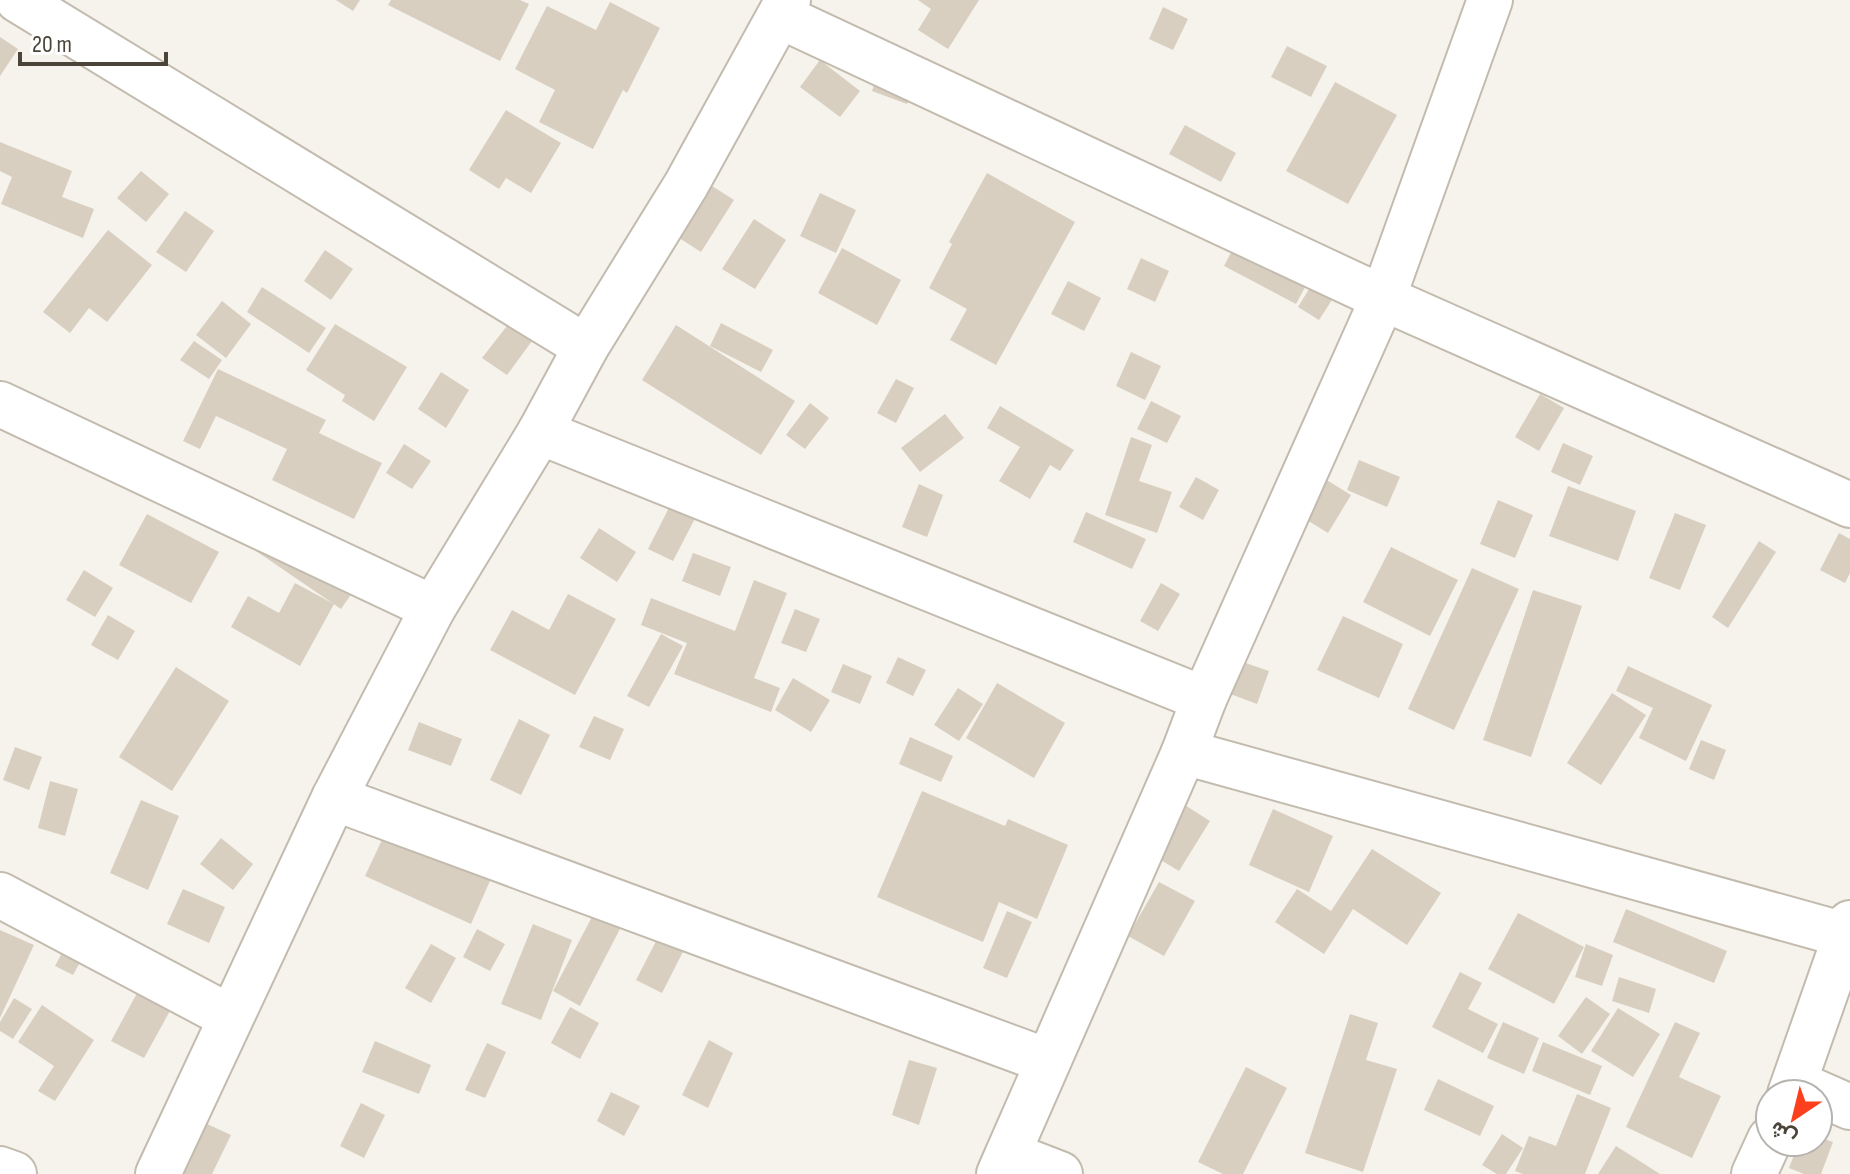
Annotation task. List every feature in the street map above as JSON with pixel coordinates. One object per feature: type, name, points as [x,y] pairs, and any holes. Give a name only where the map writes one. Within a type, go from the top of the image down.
[{"type":"street","points":[[18,0],[586,347]]},
{"type":"street","points":[[1060,1174],[1004,1164],[1184,752],[1204,699],[1383,298],[1490,0]]},
{"type":"street","points":[[158,1174],[334,798],[433,608],[540,432],[586,347],[686,185],[784,8],[1383,298],[1850,505]]},
{"type":"street","points":[[0,404],[433,608]]},
{"type":"street","points":[[540,432],[1204,699]]},
{"type":"street","points":[[1184,752],[1848,929],[1797,1078]]},
{"type":"street","points":[[334,798],[1047,1061]]},
{"type":"street","points":[[0,895],[230,1017]]},
{"type":"street","points":[[0,1169],[14,1174]]},
{"type":"building","points":[[336,0],[360,0],[353,11]]},
{"type":"building","points":[[391,0],[520,0],[529,4],[500,61],[388,5]]},
{"type":"building","points":[[918,0],[979,0],[948,49],[918,30],[931,9]]},
{"type":"building","points":[[610,2],[660,28],[627,93],[623,90],[593,149],[539,122],[555,90],[515,69],[547,6],[596,30]]},
{"type":"building","points":[[1163,7],[1188,19],[1173,50],[1149,39]]},
{"type":"building","points":[[0,37],[18,49],[0,76]]},
{"type":"building","points":[[1287,46],[1327,66],[1311,97],[1271,77]]},
{"type":"building","points":[[820,60],[860,91],[840,117],[800,87]]},
{"type":"building","points":[[878,74],[914,87],[907,104],[872,91]]},
{"type":"building","points":[[1335,82],[1397,115],[1348,204],[1286,171]]},
{"type":"building","points":[[506,110],[561,143],[531,193],[506,178],[499,189],[469,170]]},
{"type":"building","points":[[1185,125],[1236,153],[1221,182],[1169,154]]},
{"type":"building","points":[[0,142],[72,171],[62,197],[94,209],[83,238],[1,204],[12,177],[0,171]]},
{"type":"building","points":[[141,171],[169,194],[146,222],[117,198]]},
{"type":"building","points":[[987,173],[1075,222],[996,365],[950,340],[967,309],[929,288],[952,244],[949,242]]},
{"type":"building","points":[[698,177],[734,200],[701,252],[665,229]]},
{"type":"building","points":[[820,193],[856,210],[836,253],[800,236]]},
{"type":"building","points":[[185,211],[214,231],[186,272],[156,252]]},
{"type":"building","points":[[754,219],[786,240],[755,289],[722,269]]},
{"type":"building","points":[[108,230],[152,265],[107,322],[89,308],[70,333],[43,312]]},
{"type":"building","points":[[1240,235],[1312,274],[1296,304],[1224,266]]},
{"type":"building","points":[[842,248],[901,280],[877,325],[818,293]]},
{"type":"building","points":[[325,250],[353,269],[331,300],[304,281]]},
{"type":"building","points":[[1141,258],[1169,271],[1155,302],[1127,289]]},
{"type":"building","points":[[1317,276],[1339,289],[1319,320],[1298,307]]},
{"type":"building","points":[[1068,281],[1101,298],[1084,331],[1051,314]]},
{"type":"building","points":[[262,287],[326,328],[309,353],[247,312]]},
{"type":"building","points":[[222,301],[251,324],[226,358],[196,335]]},
{"type":"building","points":[[517,313],[540,330],[507,375],[482,358]]},
{"type":"building","points":[[721,323],[773,350],[761,372],[710,346]]},
{"type":"building","points":[[335,324],[407,367],[374,421],[342,401],[345,395],[306,370]]},
{"type":"building","points":[[676,325],[795,401],[761,455],[642,380]]},
{"type":"building","points":[[194,341],[222,360],[209,379],[180,360]]},
{"type":"building","points":[[1131,352],[1161,366],[1145,400],[1116,386]]},
{"type":"building","points":[[218,369],[326,420],[319,433],[382,463],[354,519],[272,480],[287,449],[216,416],[200,449],[183,441]]},
{"type":"building","points":[[441,372],[469,390],[446,428],[418,409]]},
{"type":"building","points":[[896,379],[914,388],[896,423],[877,413]]},
{"type":"building","points":[[1540,394],[1564,408],[1539,451],[1515,437]]},
{"type":"building","points":[[1151,401],[1181,416],[1167,443],[1137,429]]},
{"type":"building","points":[[810,403],[829,418],[805,449],[786,435]]},
{"type":"building","points":[[1000,406],[1074,450],[1060,471],[1050,465],[1030,499],[999,481],[1020,447],[987,428]]},
{"type":"building","points":[[945,414],[964,438],[920,472],[901,448]]},
{"type":"building","points":[[1131,437],[1152,445],[1139,481],[1172,492],[1157,533],[1105,515]]},
{"type":"building","points":[[1563,443],[1593,456],[1580,485],[1551,472]]},
{"type":"building","points":[[404,444],[431,461],[412,489],[386,473]]},
{"type":"building","points":[[1359,460],[1400,477],[1387,507],[1347,490]]},
{"type":"building","points":[[1196,477],[1219,490],[1203,520],[1179,507]]},
{"type":"building","points":[[1325,479],[1351,495],[1328,533],[1302,517]]},
{"type":"building","points":[[919,484],[943,495],[927,537],[902,527]]},
{"type":"building","points":[[1568,486],[1636,511],[1618,561],[1549,536]]},
{"type":"building","points":[[678,490],[703,503],[673,561],[648,549]]},
{"type":"building","points":[[1498,500],[1533,515],[1515,558],[1480,544]]},
{"type":"building","points":[[1086,512],[1146,539],[1132,569],[1073,542]]},
{"type":"building","points":[[1675,513],[1706,525],[1680,590],[1649,578]]},
{"type":"building","points":[[147,514],[219,552],[191,603],[119,565]]},
{"type":"building","points":[[274,525],[359,583],[341,609],[256,551]]},
{"type":"building","points":[[599,528],[636,552],[617,582],[580,558]]},
{"type":"building","points":[[1839,533],[1850,539],[1850,573],[1845,583],[1820,570]]},
{"type":"building","points":[[1759,541],[1776,552],[1728,628],[1712,617]]},
{"type":"building","points":[[1391,547],[1458,580],[1430,636],[1363,602]]},
{"type":"building","points":[[693,553],[731,567],[720,596],[682,581]]},
{"type":"building","points":[[1472,568],[1519,589],[1454,730],[1408,709]]},
{"type":"building","points":[[84,570],[113,588],[95,617],[66,600]]},
{"type":"building","points":[[754,580],[787,593],[754,678],[780,688],[771,712],[674,674],[687,643],[641,625],[651,598],[735,631]]},
{"type":"building","points":[[295,583],[334,604],[300,666],[231,627],[248,596],[279,613]]},
{"type":"building","points":[[1161,583],[1180,594],[1158,631],[1140,621]]},
{"type":"building","points":[[1533,590],[1582,606],[1531,757],[1483,740]]},
{"type":"building","points":[[568,594],[616,619],[575,695],[490,650],[512,610],[549,630]]},
{"type":"building","points":[[795,609],[820,619],[806,652],[781,643]]},
{"type":"building","points":[[108,615],[135,631],[118,660],[91,645]]},
{"type":"building","points":[[1343,616],[1403,644],[1379,698],[1317,670]]},
{"type":"building","points":[[661,634],[683,646],[649,707],[627,696]]},
{"type":"building","points":[[898,657],[926,670],[913,696],[886,683]]},
{"type":"building","points":[[1237,660],[1269,671],[1257,704],[1225,692]]},
{"type":"building","points":[[843,664],[872,676],[860,704],[831,692]]},
{"type":"building","points":[[1628,666],[1712,705],[1686,761],[1639,738],[1653,708],[1616,691]]},
{"type":"building","points":[[176,667],[229,701],[172,791],[119,757]]},
{"type":"building","points":[[793,678],[830,700],[811,732],[775,710]]},
{"type":"building","points":[[997,683],[1065,723],[1034,778],[966,738]]},
{"type":"building","points":[[958,688],[983,704],[959,741],[934,725]]},
{"type":"building","points":[[1612,693],[1646,715],[1601,785],[1567,763]]},
{"type":"building","points":[[594,716],[624,729],[610,760],[579,747]]},
{"type":"building","points":[[519,719],[550,735],[521,795],[490,780]]},
{"type":"building","points":[[419,722],[462,739],[451,766],[408,750]]},
{"type":"building","points":[[910,737],[953,756],[941,782],[899,764]]},
{"type":"building","points":[[1701,740],[1726,750],[1714,780],[1689,769]]},
{"type":"building","points":[[15,747],[42,757],[29,790],[3,780]]},
{"type":"building","points":[[50,781],[78,789],[65,836],[38,828]]},
{"type":"building","points":[[922,791],[1005,826],[1008,819],[1068,845],[1037,919],[999,902],[983,942],[877,897]]},
{"type":"building","points":[[141,800],[179,816],[148,890],[110,873]]},
{"type":"building","points":[[1180,802],[1210,821],[1179,871],[1149,853]]},
{"type":"building","points":[[1273,809],[1333,836],[1309,892],[1249,865]]},
{"type":"building","points":[[389,825],[493,874],[471,924],[365,876]]},
{"type":"building","points":[[221,838],[253,864],[233,890],[200,864]]},
{"type":"building","points":[[1372,849],[1441,893],[1407,945],[1353,909],[1324,954],[1275,922],[1297,889],[1331,911]]},
{"type":"building","points":[[1159,882],[1195,901],[1164,956],[1128,936]]},
{"type":"building","points":[[183,889],[225,907],[209,943],[167,924]]},
{"type":"building","points":[[1626,909],[1727,951],[1714,983],[1613,942]]},
{"type":"building","points":[[1007,911],[1032,922],[1007,978],[983,968]]},
{"type":"building","points":[[594,913],[621,927],[580,1006],[553,991]]},
{"type":"building","points":[[1518,913],[1584,947],[1554,1004],[1488,969]]},
{"type":"building","points":[[667,920],[692,934],[662,993],[636,980]]},
{"type":"building","points":[[533,924],[572,940],[541,1020],[501,1004]]},
{"type":"building","points":[[477,929],[505,944],[490,971],[463,957]]},
{"type":"building","points":[[0,930],[34,945],[0,1018]]},
{"type":"building","points":[[72,934],[90,944],[73,975],[55,966]]},
{"type":"building","points":[[431,944],[456,958],[431,1003],[405,988]]},
{"type":"building","points":[[1586,944],[1613,955],[1602,986],[1575,977]]},
{"type":"building","points":[[154,962],[187,980],[144,1058],[111,1041]]},
{"type":"building","points":[[1460,972],[1482,983],[1468,1009],[1498,1024],[1483,1053],[1432,1027]]},
{"type":"building","points":[[1619,977],[1656,989],[1649,1013],[1612,1001]]},
{"type":"building","points":[[1586,997],[1610,1014],[1582,1054],[1558,1036]]},
{"type":"building","points":[[14,998],[32,1009],[13,1039],[0,1031],[0,1022]]},
{"type":"building","points":[[42,1005],[94,1040],[55,1101],[38,1091],[54,1066],[18,1042]]},
{"type":"building","points":[[570,1007],[599,1023],[580,1059],[551,1043]]},
{"type":"building","points":[[1618,1008],[1660,1034],[1633,1077],[1591,1051]]},
{"type":"building","points":[[1350,1014],[1378,1023],[1366,1060],[1397,1069],[1363,1172],[1305,1153]]},
{"type":"building","points":[[1503,1022],[1539,1038],[1524,1074],[1487,1058]]},
{"type":"building","points":[[1675,1022],[1700,1033],[1679,1077],[1721,1096],[1692,1158],[1626,1127]]},
{"type":"building","points":[[709,1040],[733,1053],[708,1108],[682,1095]]},
{"type":"building","points":[[375,1041],[431,1065],[419,1094],[362,1072]]},
{"type":"building","points":[[1543,1042],[1602,1066],[1590,1095],[1532,1071]]},
{"type":"building","points":[[487,1043],[506,1052],[485,1098],[465,1090]]},
{"type":"building","points":[[909,1060],[937,1068],[919,1125],[892,1115]]},
{"type":"building","points":[[1246,1067],[1287,1088],[1243,1174],[1223,1174],[1198,1162]]},
{"type":"building","points":[[1438,1079],[1494,1106],[1480,1136],[1424,1110]]},
{"type":"building","points":[[611,1092],[640,1106],[624,1136],[597,1121]]},
{"type":"building","points":[[1577,1094],[1611,1108],[1585,1174],[1523,1174],[1515,1171],[1529,1136],[1556,1146]]},
{"type":"building","points":[[361,1103],[385,1115],[364,1158],[340,1146]]},
{"type":"building","points":[[192,1117],[231,1135],[212,1174],[183,1174],[167,1166]]},
{"type":"building","points":[[1502,1134],[1523,1148],[1506,1174],[1497,1174],[1482,1165]]},
{"type":"building","points":[[1616,1146],[1660,1174],[1598,1174]]},
{"type":"building","points":[[1793,1158],[1827,1158],[1821,1174],[1804,1174],[1789,1168]]}]
